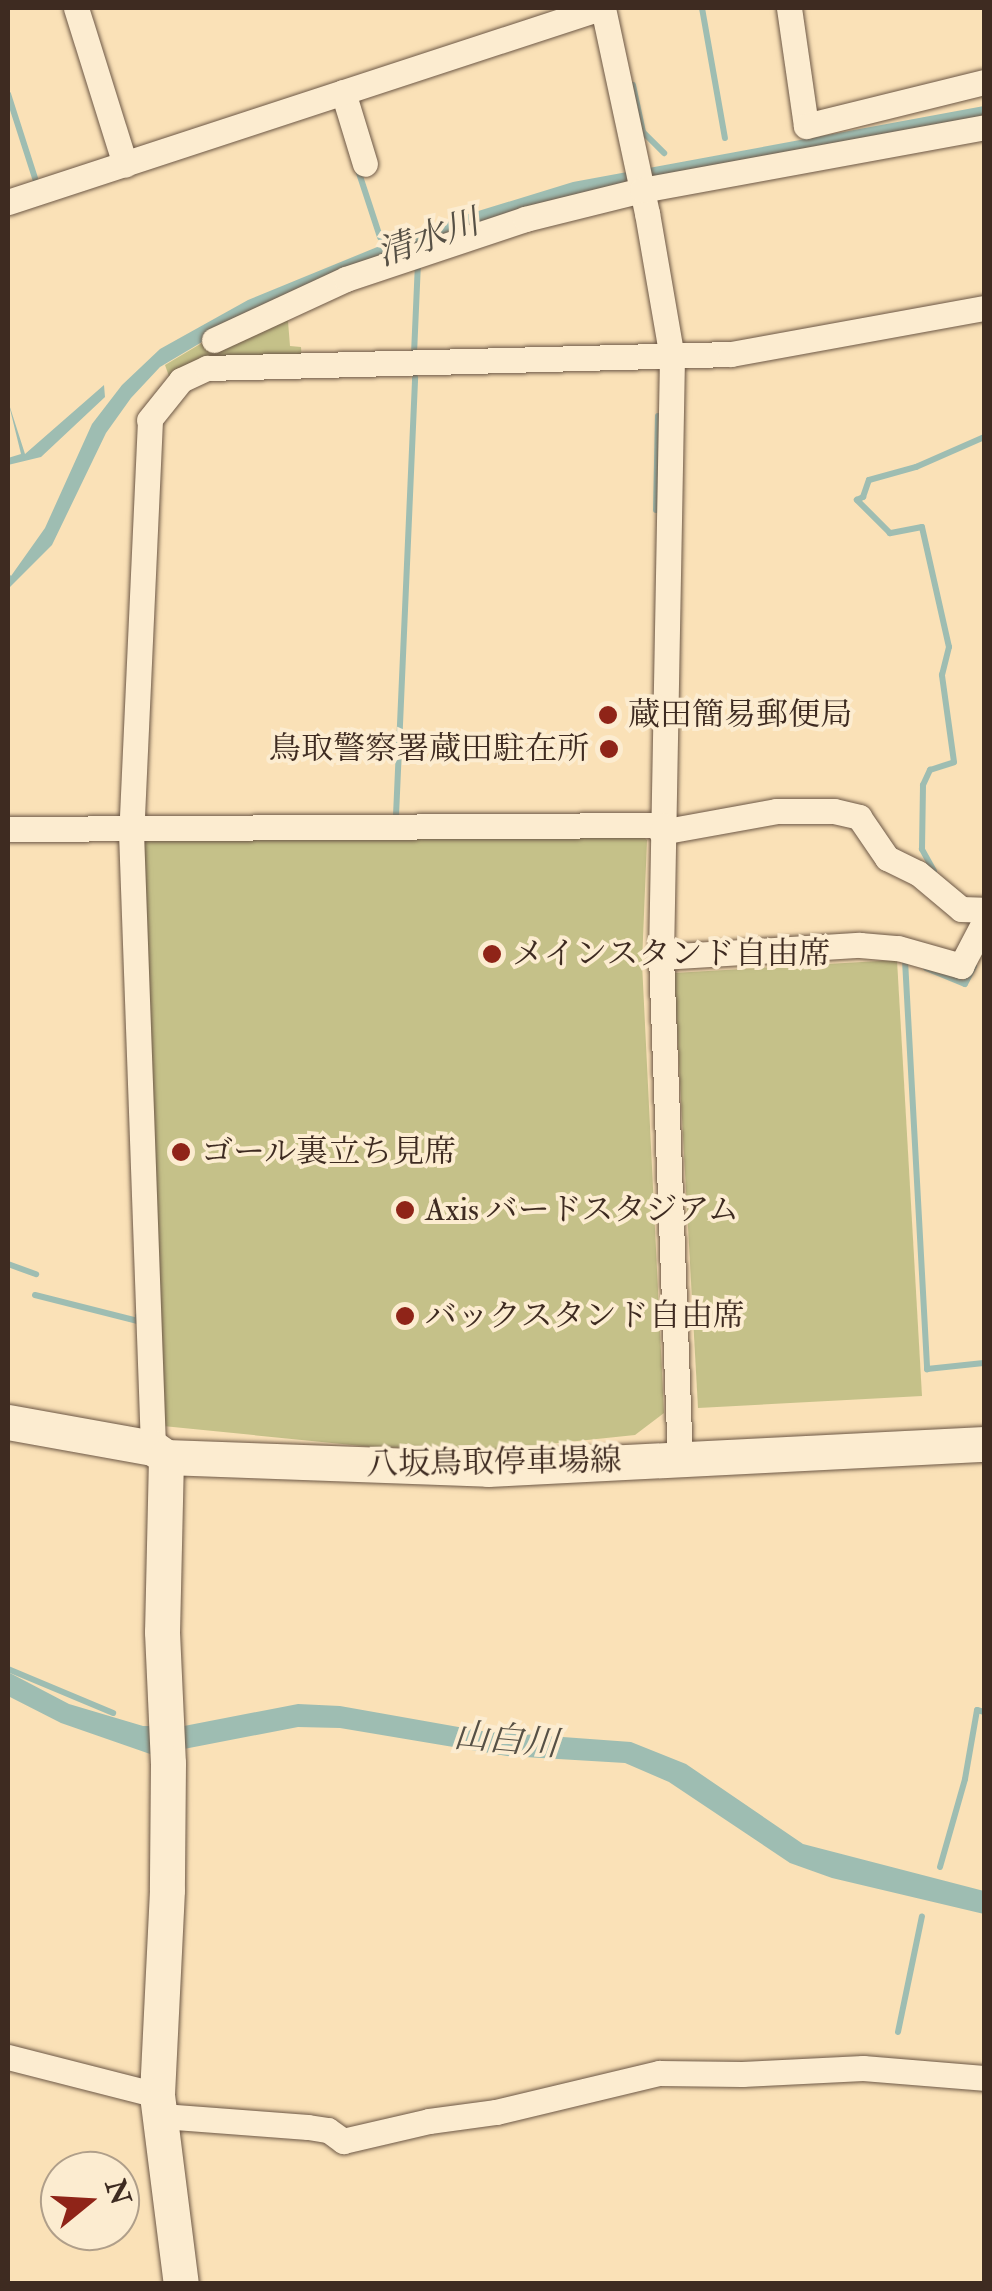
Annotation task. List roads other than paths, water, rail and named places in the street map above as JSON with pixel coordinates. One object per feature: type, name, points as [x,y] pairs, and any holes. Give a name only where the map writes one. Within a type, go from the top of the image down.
[{"type":"main road","name":"八坂鳥取停車場線","points":[[8,1422],[160,1452],[488,1469],[984,1444]]},
{"type":"main road","points":[[160,1452],[168,1763],[159,2105],[181,2284]]},
{"type":"street","points":[[76,8],[124,164]]},
{"type":"street","points":[[8,202],[601,8],[642,190],[672,357],[661,957],[680,1460]]},
{"type":"street","points":[[789,8],[806,126],[984,82]]},
{"type":"street","points":[[344,92],[365,164]]},
{"type":"street","points":[[214,340],[268,312],[416,252],[525,218],[642,190],[984,127]]},
{"type":"street","points":[[160,1452],[132,832],[149,420],[181,380],[207,368],[672,357],[791,346],[984,308]]},
{"type":"street","points":[[8,830],[662,828],[776,811],[834,812],[858,817],[887,858],[918,873],[946,901],[961,909],[984,910]]},
{"type":"street","points":[[661,957],[860,944],[898,948],[961,966],[984,922]]},
{"type":"street","points":[[8,2057],[159,2105],[328,2130],[343,2142],[429,2121],[496,2112],[659,2072],[742,2074],[863,2068],[984,2078]]},
{"type":"water","name":"清水川","points":[[984,106],[984,122],[653,181],[239,320],[160,367],[131,398],[106,433],[52,545],[8,589],[8,572],[11,576],[45,528],[92,424],[122,385],[160,349],[248,300],[426,227],[573,182]]},
{"type":"water","points":[[104,385],[105,397],[41,457],[8,465],[8,458],[21,454],[8,401],[25,454]]},
{"type":"water","name":"山白川","points":[[8,1672],[69,1704],[143,1726],[184,1726],[298,1704],[340,1706],[481,1731],[631,1742],[686,1764],[803,1844],[984,1891],[984,1914],[832,1878],[790,1863],[669,1782],[625,1763],[507,1756],[340,1728],[298,1727],[153,1755],[61,1723],[8,1696]]},
{"type":"waterway","points":[[702,8],[725,138]]},
{"type":"waterway","points":[[633,85],[643,132],[664,153]]},
{"type":"waterway","points":[[8,94],[36,181]]},
{"type":"waterway","name":"清水川","points":[[358,170],[380,237]]},
{"type":"waterway","name":"清水川","points":[[414,354],[418,262]]},
{"type":"waterway","points":[[396,816],[415,377]]},
{"type":"waterway","points":[[656,510],[658,416]]},
{"type":"waterway","points":[[934,871],[922,849],[923,785],[930,770],[954,762],[942,675],[949,647],[922,527],[890,533],[857,500],[863,497],[869,480],[916,467],[984,437]]},
{"type":"waterway","points":[[905,960],[927,1369],[984,1363]]},
{"type":"waterway","points":[[926,968],[965,984],[974,966]]},
{"type":"waterway","points":[[8,1264],[36,1274]]},
{"type":"waterway","points":[[35,1295],[138,1321],[138,1316]]},
{"type":"waterway","points":[[8,1669],[113,1713]]},
{"type":"waterway","points":[[940,1867],[965,1779],[977,1710],[984,1712]]},
{"type":"waterway","points":[[898,2032],[922,1916]]},
{"type":"place","name":"蔵田簡易郵便局","points":[[608,715]]},
{"type":"place","name":"鳥取警察署蔵田駐在所","points":[[609,749]]},
{"type":"place","name":"メインスタンド自由席","points":[[492,954]]},
{"type":"place","name":"ゴール裏立ち見席","points":[[181,1152]]},
{"type":"place","name":"Axis バードスタジアム","points":[[405,1210]]},
{"type":"place","name":"バックスタンド自由席","points":[[405,1316]]}]
